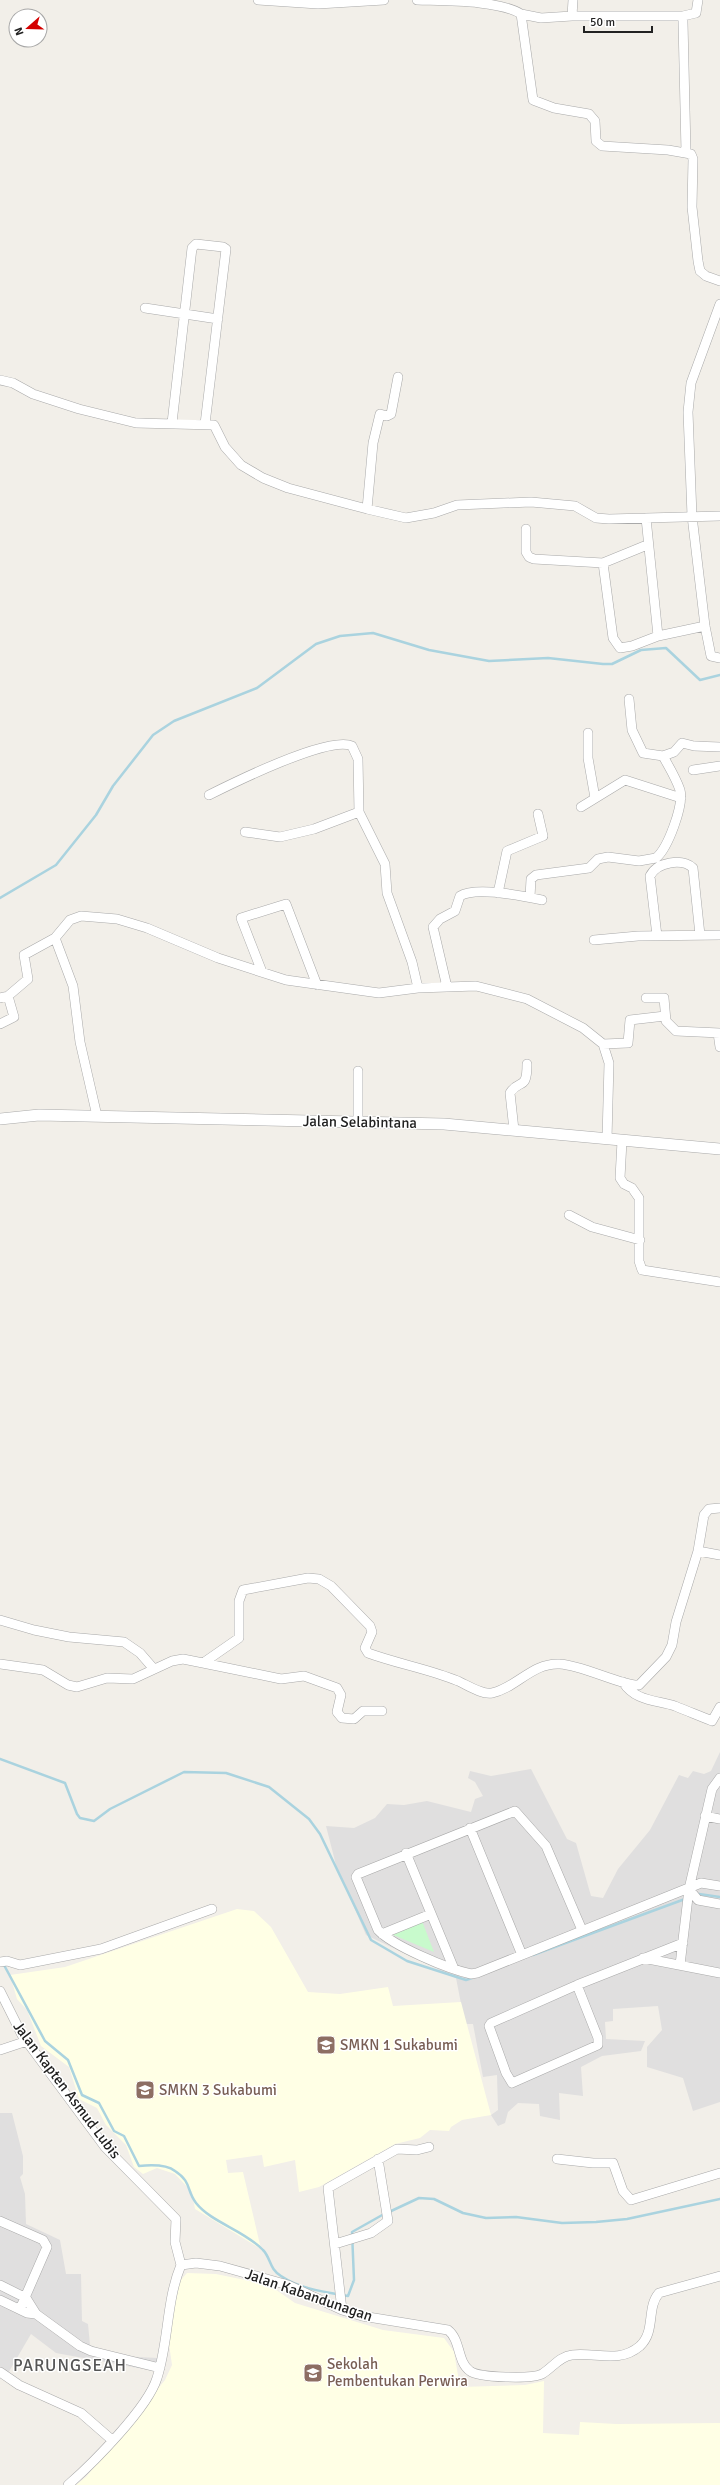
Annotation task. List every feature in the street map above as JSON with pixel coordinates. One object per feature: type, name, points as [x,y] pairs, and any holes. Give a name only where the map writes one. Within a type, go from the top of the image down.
[{"type":"street","points":[[258,0],[318,4],[384,0]]},
{"type":"street","points":[[417,0],[496,2],[512,8],[521,14],[541,18],[572,16],[683,16],[696,13],[698,0]]},
{"type":"street","points":[[572,16],[573,0]]},
{"type":"street","points":[[521,14],[533,100],[541,105],[592,115],[595,121],[596,141],[602,146],[686,152],[691,154],[693,159],[692,207],[700,271],[706,276],[720,281]]},
{"type":"street","points":[[683,16],[686,152]]},
{"type":"street","points":[[172,422],[186,314],[192,246],[196,244],[225,248],[226,252],[205,424]]},
{"type":"street","points":[[720,304],[691,384],[688,412],[692,516],[705,626],[711,656],[720,658]]},
{"type":"street","points":[[145,308],[218,319]]},
{"type":"street","points":[[367,509],[376,431],[380,414],[387,416],[390,414],[398,377]]},
{"type":"street","points":[[0,380],[13,383],[33,394],[79,409],[136,423],[172,422],[214,425],[225,447],[242,465],[263,478],[288,488],[406,518],[434,513],[457,505],[531,502],[575,506],[596,518],[720,516]]},
{"type":"street","points":[[646,518],[647,545],[658,636]]},
{"type":"street","points":[[526,529],[526,552],[529,557],[603,563],[647,545]]},
{"type":"street","points":[[603,563],[613,638],[617,647],[623,649],[658,636],[705,626]]},
{"type":"street","points":[[629,699],[632,730],[643,753],[663,756],[674,752],[682,743],[694,746],[720,747]]},
{"type":"street","points":[[588,733],[588,758],[595,798]]},
{"type":"street","points":[[209,794],[311,751],[344,743],[352,746],[358,759],[359,812],[386,864],[387,893],[412,962],[418,988]]},
{"type":"street","points":[[530,897],[531,879],[536,875],[589,868],[598,859],[608,856],[639,861],[656,858],[665,847],[681,798],[680,789],[663,756]]},
{"type":"street","points":[[693,770],[720,766]]},
{"type":"street","points":[[581,807],[625,780],[681,798]]},
{"type":"street","points":[[244,832],[280,837],[314,829],[359,812]]},
{"type":"street","points":[[498,893],[507,851],[543,836],[538,814]]},
{"type":"street","points":[[657,936],[650,876],[657,868],[674,863],[689,864],[693,868],[700,935]]},
{"type":"street","points":[[448,987],[434,933],[435,923],[455,911],[460,896],[464,894],[498,893],[542,900]]},
{"type":"street","points":[[262,972],[241,918],[286,904],[317,985]]},
{"type":"street","points":[[0,1024],[14,1017],[4,997],[28,979],[24,955],[55,938],[70,920],[81,916],[117,919],[147,928],[218,958],[286,980],[379,993],[401,992],[418,988],[476,986],[527,999],[576,1024],[600,1039],[604,1044],[609,1063],[607,1139]]},
{"type":"street","points":[[594,940],[657,936],[720,935]]},
{"type":"street","points":[[55,938],[73,986],[80,1042],[97,1116]]},
{"type":"street","points":[[646,998],[664,998],[665,1016],[668,1025],[676,1031],[719,1033],[720,1047]]},
{"type":"street","points":[[604,1044],[628,1042],[630,1020],[665,1016]]},
{"type":"street","points":[[514,1130],[510,1093],[524,1084],[527,1078],[527,1064]]},
{"type":"street","points":[[358,1071],[358,1122]]},
{"type":"street","name":"Jalan Selabintana","points":[[0,1119],[39,1115],[444,1124],[720,1149]]},
{"type":"street","points":[[622,1141],[620,1178],[624,1184],[632,1188],[639,1198],[639,1261],[642,1270],[720,1282]]},
{"type":"street","points":[[569,1215],[592,1227],[640,1240]]},
{"type":"street","points":[[204,1662],[239,1638],[239,1601],[243,1590],[314,1578],[331,1586],[370,1626],[371,1635],[365,1648],[368,1653],[441,1675],[486,1694],[496,1692],[546,1665],[558,1663],[589,1669],[623,1682],[639,1685],[669,1652],[698,1551],[707,1510],[720,1508]]},
{"type":"street","points":[[698,1551],[720,1555]]},
{"type":"street","points":[[0,1620],[34,1630],[69,1637],[124,1642],[136,1649],[153,1668]]},
{"type":"street","points":[[0,1664],[43,1670],[68,1685],[77,1686],[107,1678],[133,1679],[153,1668],[178,1659],[204,1662],[281,1679],[304,1676],[337,1688],[342,1695],[337,1712],[342,1718],[354,1719],[363,1711],[382,1711]]},
{"type":"street","points":[[623,1682],[633,1694],[672,1705],[712,1721],[720,1706]]},
{"type":"street","points":[[680,1965],[689,1889],[713,1786],[720,1778]]},
{"type":"street","points":[[582,1930],[546,1846],[516,1812],[512,1811],[406,1853],[358,1874],[356,1877],[382,1934],[400,1946],[454,1969],[477,1973],[701,1883],[720,1886]]},
{"type":"street","points":[[705,1816],[720,1819]]},
{"type":"street","points":[[470,1828],[522,1955]]},
{"type":"street","points":[[406,1853],[454,1969]]},
{"type":"street","points":[[689,1889],[698,1900],[720,1904]]},
{"type":"street","points":[[0,1962],[6,1961],[20,1965],[101,1949],[212,1909]]},
{"type":"street","points":[[382,1934],[431,1914]]},
{"type":"street","points":[[577,1985],[598,2038],[598,2045],[512,2082],[506,2073],[490,2024],[577,1985],[682,1943]]},
{"type":"street","points":[[643,1958],[720,1973]]},
{"type":"street","name":"Jalan Kapten Asmud Lubis","points":[[0,1991],[3,2004],[27,2041],[105,2147],[176,2219],[175,2242],[181,2265]]},
{"type":"street","points":[[0,2050],[27,2041]]},
{"type":"street","points":[[342,2310],[328,2188],[397,2149],[417,2150],[429,2147]]},
{"type":"street","points":[[335,2244],[371,2233],[388,2221],[378,2159]]},
{"type":"street","points":[[557,2159],[588,2163],[613,2163],[623,2191],[631,2200],[720,2173]]},
{"type":"street","points":[[0,2221],[43,2240],[46,2244],[46,2250],[20,2310]]},
{"type":"street","name":"Jalan Kabandunagan","points":[[181,2265],[196,2263],[220,2266],[268,2278],[288,2285],[342,2310],[374,2319],[448,2330],[455,2338],[464,2366],[476,2374],[537,2376],[572,2355],[613,2357],[634,2350],[641,2345],[648,2334],[655,2299],[659,2293],[668,2289],[720,2276]]},
{"type":"street","points":[[68,2485],[90,2465],[145,2402],[153,2389],[160,2368],[170,2306],[181,2265]]},
{"type":"street","points":[[0,2285],[26,2298],[36,2314]]},
{"type":"street","points":[[0,2300],[20,2310],[36,2314],[85,2348],[160,2368]]},
{"type":"street","points":[[0,2372],[19,2385],[82,2413],[112,2440]]},
{"type":"shaded area","points":[[720,1752],[720,2102],[693,2111],[683,2078],[647,2067],[647,2047],[662,2030],[658,2006],[613,2009],[613,2021],[605,2022],[606,2039],[645,2041],[641,2051],[602,2056],[581,2067],[583,2096],[559,2093],[560,2120],[540,2116],[539,2104],[518,2103],[508,2112],[505,2123],[498,2126],[491,2115],[498,2110],[497,2075],[483,2077],[473,2024],[465,2024],[456,1978],[366,1935],[336,1865],[326,1826],[354,1828],[375,1818],[387,1804],[404,1805],[427,1801],[471,1812],[475,1799],[483,1796],[475,1782],[468,1778],[470,1771],[491,1776],[531,1769],[567,1839],[576,1843],[591,1896],[603,1898],[618,1869],[650,1830],[679,1775],[688,1778],[693,1771],[704,1774],[711,1771]]},
{"type":"shaded area","name":"SMKN 1 Sukabumi","points":[[237,1909],[254,1911],[271,1927],[308,1992],[340,1994],[388,1987],[393,2006],[461,2002],[491,2115],[462,2120],[451,2127],[449,2131],[430,2130],[420,2138],[395,2144],[319,2187],[299,2192],[295,2160],[264,2167],[262,2155],[226,2160],[228,2173],[243,2172],[261,2249],[195,2209],[192,2192],[175,2174],[157,2168],[143,2174],[134,2167],[126,2145],[106,2125],[97,2108],[79,2099],[69,2067],[41,2046],[27,2010],[17,1999],[10,1975],[65,1967]]},
{"type":"shaded area","points":[[0,2113],[12,2113],[23,2156],[23,2174],[20,2177],[25,2194],[26,2224],[60,2240],[66,2274],[81,2274],[82,2321],[88,2324],[90,2345],[119,2356],[158,2358],[154,2371],[56,2353],[31,2334],[4,2380],[0,2378]]},
{"type":"shaded area","name":"Sekolah Pembentukan Perwira","points":[[187,2273],[216,2274],[269,2285],[295,2303],[383,2330],[444,2338],[454,2352],[460,2387],[525,2385],[544,2381],[543,2433],[579,2435],[580,2422],[616,2424],[720,2423],[720,2485],[76,2485],[86,2477],[165,2380],[172,2365],[168,2337],[180,2281]]},
{"type":"green space","points":[[422,1921],[434,1952],[391,1934]]},
{"type":"waterway","points":[[0,898],[56,865],[96,815],[113,786],[153,735],[174,721],[257,688],[316,644],[340,636],[373,633],[429,650],[489,661],[548,658],[612,664],[641,650],[666,648],[700,680],[720,675]]},
{"type":"waterway","points":[[0,1759],[65,1783],[80,1818],[94,1821],[110,1809],[184,1772],[226,1773],[269,1787],[309,1819],[320,1834],[371,1940],[407,1961],[466,1980],[472,1978]]},
{"type":"waterway","points":[[699,1894],[720,1897]]},
{"type":"waterway","points":[[533,1955],[685,1899]]},
{"type":"waterway","points":[[4,1965],[45,2041],[68,2060],[82,2095],[99,2103],[114,2131],[124,2136],[139,2166],[152,2165],[167,2167],[180,2175],[184,2179],[196,2203],[211,2216],[255,2243],[266,2253],[272,2267],[281,2276],[304,2287],[348,2296],[354,2280],[352,2232],[384,2214]]},
{"type":"waterway","points":[[389,2212],[419,2198],[434,2199],[463,2213],[486,2218],[516,2217],[562,2223],[596,2222],[627,2219],[720,2199]]},
{"type":"place","name":"SMKN 1 Sukabumi","points":[[326,2045]]},
{"type":"place","name":"SMKN 3 Sukabumi","points":[[145,2090]]},
{"type":"place","name":"Sekolah Pembentukan Perwira","points":[[313,2373]]},
{"type":"district","name":"PARUNGSEAH","points":[[70,2365]]}]
